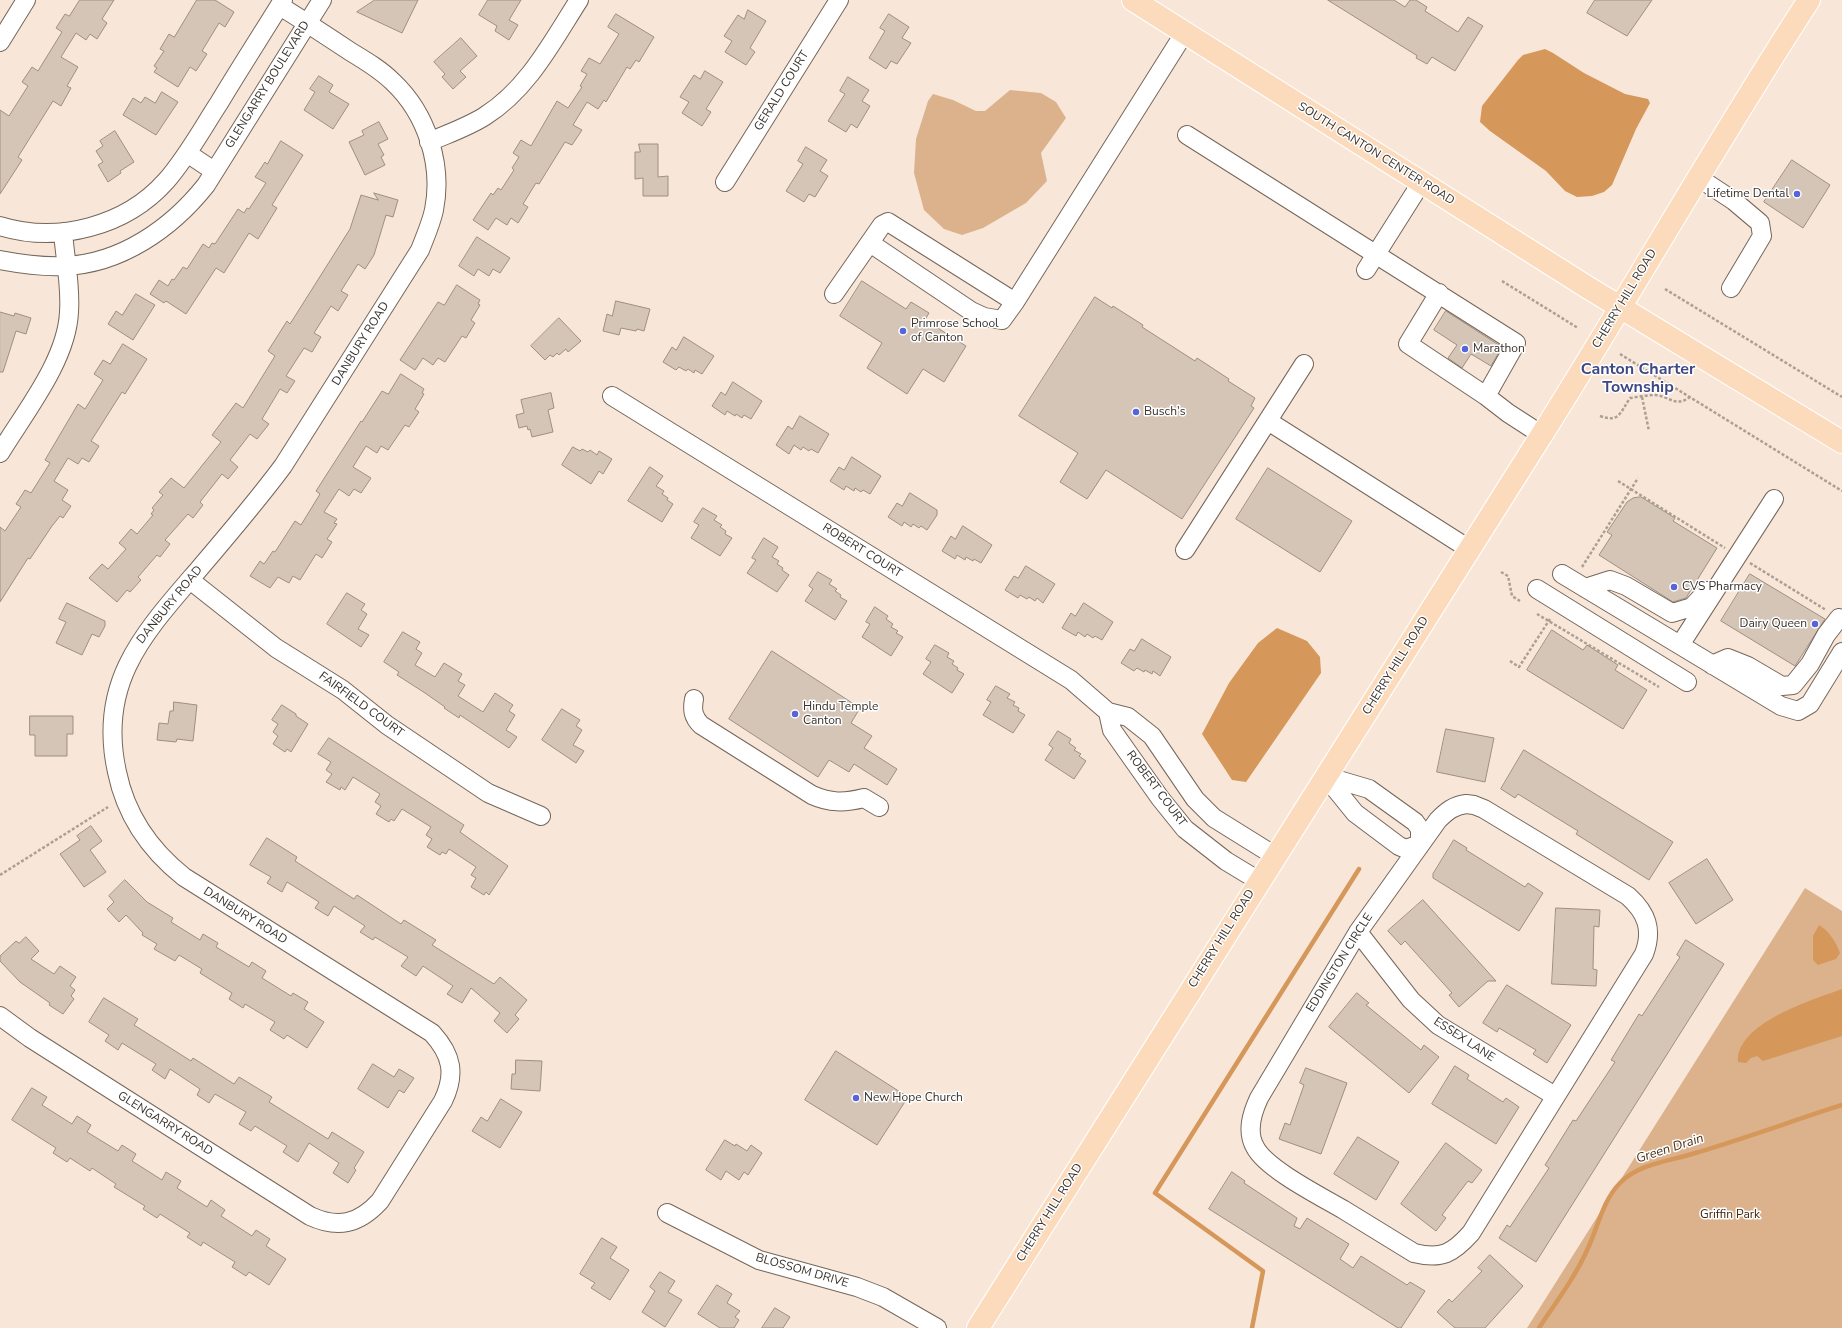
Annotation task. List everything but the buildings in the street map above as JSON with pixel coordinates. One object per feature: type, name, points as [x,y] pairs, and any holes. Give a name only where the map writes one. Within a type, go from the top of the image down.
[{"type":"main road","name":"SOUTH CANTON CENTER ROAD","points":[[1133,0],[1620,307],[1733,374],[1842,442]]},
{"type":"main road","name":"CHERRY HILL ROAD","points":[[978,1328],[1542,435],[1757,80],[1809,0]]},
{"type":"street","points":[[0,42],[26,0]]},
{"type":"street","name":"GLENGARRY BOULEVARD","points":[[0,260],[29,265],[66,266],[112,255],[128,249],[155,234],[183,212],[195,199],[214,171],[322,0]]},
{"type":"street","points":[[429,142],[484,117],[502,104],[532,73],[579,0]]},
{"type":"street","name":"GERALD COURT","points":[[725,182],[839,0]]},
{"type":"street","points":[[0,226],[41,234],[63,232],[88,228],[118,217],[141,204],[166,181],[187,154],[282,3]]},
{"type":"street","name":"DANBURY ROAD","points":[[282,3],[308,24],[381,71],[394,82],[407,97],[422,120],[436,165],[436,195],[430,225],[420,250],[284,466],[260,498],[190,580],[139,643],[126,668],[117,695],[112,729],[114,758],[119,786],[132,817],[155,850],[184,877],[432,1033],[443,1045],[449,1059],[451,1075],[450,1084],[443,1101],[380,1201],[372,1210],[356,1220],[335,1223]]},
{"type":"street","points":[[870,243],[971,311],[984,317],[1002,320],[1015,302],[1185,32]]},
{"type":"street","points":[[1187,135],[1516,343],[1486,396]]},
{"type":"street","points":[[187,154],[214,171]]},
{"type":"street","points":[[1699,178],[1734,201],[1760,223],[1762,236],[1731,288]]},
{"type":"street","points":[[1366,270],[1422,183]]},
{"type":"street","points":[[834,294],[882,225],[888,222],[1015,302]]},
{"type":"street","points":[[0,453],[50,372],[62,345],[69,313],[69,287],[63,232]]},
{"type":"street","points":[[1439,294],[1408,344],[1542,435]]},
{"type":"street","points":[[1185,550],[1304,364]]},
{"type":"street","name":"ROBERT COURT","points":[[612,396],[1071,680],[1108,712],[1128,717],[1152,736],[1195,798],[1214,818],[1275,856]]},
{"type":"street","points":[[1268,421],[1469,549]]},
{"type":"street","points":[[1680,646],[1774,499]]},
{"type":"street","points":[[1575,578],[1610,580],[1626,586],[1672,613],[1692,607],[1728,571]]},
{"type":"street","points":[[1575,578],[1680,646],[1781,706],[1798,711],[1810,704],[1842,652]]},
{"type":"street","name":"FAIRFIELD COURT","points":[[190,580],[276,648],[343,690],[387,725],[488,793],[541,816]]},
{"type":"street","points":[[1538,589],[1688,682]]},
{"type":"street","points":[[1712,665],[1728,658],[1748,666],[1782,686],[1793,685],[1810,664],[1826,635],[1834,615]]},
{"type":"street","points":[[694,699],[692,708],[694,718],[701,725],[812,795],[825,801],[834,802],[850,802],[864,798],[879,807]]},
{"type":"street","name":"ROBERT COURT","points":[[1108,712],[1112,730],[1160,798],[1185,829],[1226,861],[1259,882]]},
{"type":"street","points":[[1326,776],[1369,789],[1415,822],[1420,829],[1420,844],[1406,849],[1399,846],[1355,813],[1326,776]]},
{"type":"street","name":"EDDINGTON CIRCLE","points":[[1457,805],[1474,805],[1484,809],[1628,896],[1638,906],[1644,916],[1648,935],[1644,954],[1554,1096],[1471,1233],[1453,1251],[1443,1255],[1433,1256],[1414,1253],[1306,1188],[1270,1164],[1255,1147],[1251,1133],[1251,1114],[1262,1091],[1358,932],[1420,844],[1438,820],[1448,810],[1457,805]]},
{"type":"street","name":"ESSEX LANE","points":[[1358,932],[1411,1000],[1438,1025],[1554,1096]]},
{"type":"street","name":"GLENGARRY ROAD","points":[[0,1016],[30,1038],[310,1216],[319,1220],[335,1223]]},
{"type":"street","name":"BLOSSOM DRIVE","points":[[667,1213],[759,1260],[857,1287],[883,1297],[937,1328]]},
{"type":"path","points":[[1502,281],[1578,328]]},
{"type":"path","points":[[1665,289],[1842,397]]},
{"type":"path","points":[[1620,354],[1842,491]]},
{"type":"path","points":[[1600,416],[1610,420],[1616,418],[1630,398],[1656,395],[1674,401],[1684,402],[1690,397]]},
{"type":"path","points":[[1642,397],[1649,431]]},
{"type":"path","points":[[1575,578],[1638,478]]},
{"type":"path","points":[[1618,481],[1726,548]]},
{"type":"path","points":[[1746,561],[1834,615]]},
{"type":"path","points":[[1500,572],[1508,576],[1512,596],[1520,601]]},
{"type":"path","points":[[1537,614],[1659,687]]},
{"type":"path","points":[[1510,661],[1520,668],[1552,615]]},
{"type":"path","points":[[0,875],[108,807]]},
{"type":"green space","points":[[1010,90],[1041,93],[1056,102],[1066,118],[1041,153],[1047,181],[1026,203],[983,228],[962,235],[944,229],[924,210],[914,173],[916,139],[928,101],[933,94],[953,100],[976,111],[985,111]]},
{"type":"green space","name":"Griffin Park","points":[[1805,888],[1842,911],[1842,1328],[1527,1328]]},
{"type":"shaded area","points":[[1545,49],[1584,73],[1625,94],[1648,99],[1650,103],[1636,129],[1612,185],[1604,192],[1592,196],[1577,197],[1565,191],[1546,171],[1490,131],[1480,122],[1482,106],[1518,60],[1523,55]]},
{"type":"shaded area","points":[[1277,628],[1307,641],[1320,657],[1321,673],[1246,782],[1232,780],[1202,734],[1229,683],[1258,643]]},
{"type":"shaded area","points":[[1819,925],[1832,937],[1840,953],[1836,959],[1818,965],[1813,960],[1813,936]]},
{"type":"shaded area","points":[[1842,989],[1842,1036],[1763,1061],[1757,1056],[1751,1058],[1746,1063],[1738,1062],[1741,1048],[1749,1036],[1762,1025],[1795,1007]]},
{"type":"waterway","points":[[1252,1328],[1263,1271],[1155,1193],[1359,869]]},
{"type":"waterway","name":"Green Drain","points":[[1539,1328],[1578,1269],[1592,1240],[1609,1197],[1627,1177],[1645,1167],[1692,1154],[1842,1105]]},
{"type":"place","name":"Lifetime Dental","points":[[1797,194]]},
{"type":"place","name":"Primrose School of Canton","points":[[903,331]]},
{"type":"place","name":"Marathon","points":[[1465,349]]},
{"type":"place","name":"Busch's","points":[[1136,412]]},
{"type":"place","name":"CVS Pharmacy","points":[[1674,587]]},
{"type":"place","name":"Dairy Queen","points":[[1815,624]]},
{"type":"place","name":"Hindu Temple Canton","points":[[795,714]]},
{"type":"place","name":"New Hope Church","points":[[856,1098]]},
{"type":"district","name":"Canton Charter Township","points":[[1638,379]]}]
